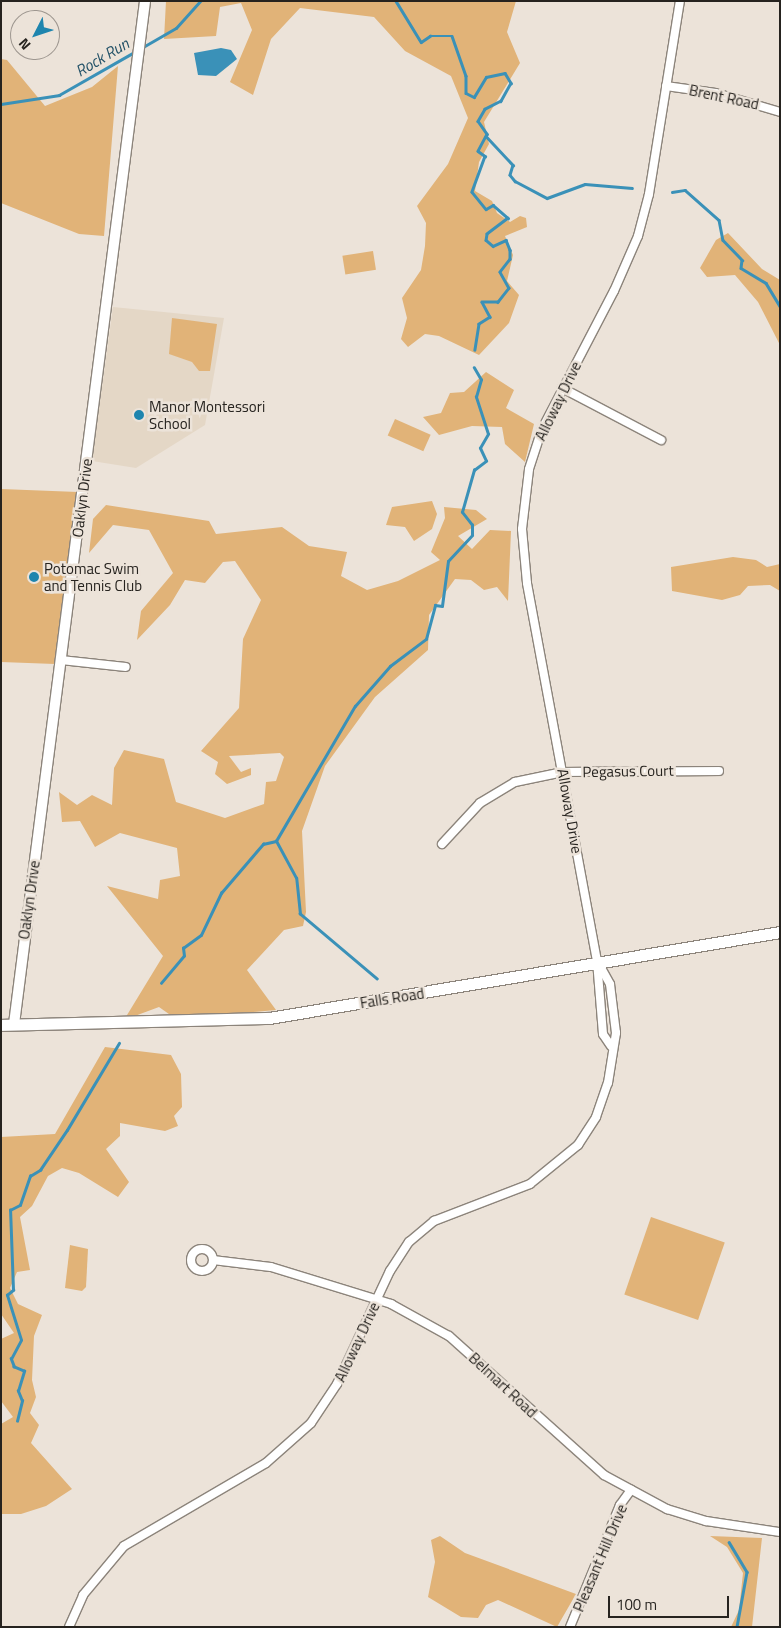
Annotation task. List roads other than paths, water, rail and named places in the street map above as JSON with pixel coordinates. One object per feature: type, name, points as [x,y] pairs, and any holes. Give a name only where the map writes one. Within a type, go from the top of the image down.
[{"type":"main road","name":"Falls Road","points":[[1,1025],[269,1018],[598,961],[780,932]]},
{"type":"street","name":"Oaklyn Drive","points":[[14,1024],[145,1]]},
{"type":"street","name":"Alloway Drive","points":[[611,1046],[603,1034],[598,961],[527,583],[522,529],[529,469],[562,388],[614,291],[638,236],[680,1]]},
{"type":"street","name":"Brent Road","points":[[666,86],[716,93],[780,112]]},
{"type":"street","points":[[562,388],[661,440]]},
{"type":"street","points":[[61,660],[126,667]]},
{"type":"street","name":"Pegasus Court","points":[[442,844],[497,790],[563,772],[719,771]]},
{"type":"street","name":"Alloway Drive","points":[[69,1627],[84,1595],[124,1546],[266,1463],[311,1423],[337,1384],[397,1258],[434,1221],[530,1184],[578,1145],[596,1117],[607,1086],[611,1046],[616,1033],[610,984],[598,961]]},
{"type":"street","name":"Belmart Road","points":[[214,1260],[271,1267],[377,1298],[449,1336],[582,1458],[631,1490],[667,1510],[706,1521],[780,1532]]},
{"type":"street","name":"Pleasant Hill Drive","points":[[570,1627],[620,1505],[631,1490]]},
{"type":"water","points":[[221,48],[231,50],[237,59],[216,76],[198,75],[194,53]]},
{"type":"waterway","name":"Rock Run","points":[[143,47],[176,28],[200,1]]},
{"type":"waterway","points":[[396,1],[421,42],[430,36],[452,36],[466,76],[466,93],[474,97],[486,77],[505,73],[511,83],[501,101],[485,109],[478,121],[487,134],[478,151],[485,156],[472,192],[486,209],[493,205],[508,218],[487,234],[486,240],[493,246],[506,240],[510,250],[510,259],[500,272],[509,288],[498,302],[482,302],[490,317],[479,324],[475,350]]},
{"type":"waterway","name":"Rock Run","points":[[1,104],[59,95],[136,51]]},
{"type":"waterway","points":[[486,136],[513,165],[510,175],[515,181],[547,198],[585,184],[632,188]]},
{"type":"waterway","points":[[672,192],[685,190],[719,220],[723,240],[742,260],[741,268],[766,283],[780,306]]},
{"type":"waterway","points":[[377,979],[300,914],[296,878],[276,841],[355,706],[390,666],[426,639],[435,605],[442,606],[448,561],[472,535],[472,525],[462,512],[474,470],[486,461],[480,448],[488,434],[476,397],[481,380],[474,368]]},
{"type":"waterway","points":[[161,983],[184,956],[183,948],[201,935],[221,893],[263,844],[276,841]]},
{"type":"waterway","points":[[17,1421],[22,1401],[18,1391],[24,1371],[14,1367],[11,1359],[21,1340],[7,1295],[13,1290],[10,1210],[20,1205],[30,1176],[40,1170],[67,1130],[119,1043]]},
{"type":"waterway","points":[[729,1542],[747,1572],[737,1627]]},
{"type":"place","name":"Manor Montessori School","points":[[139,415]]},
{"type":"place","name":"Potomac Swim and Tennis Club","points":[[34,577]]}]
